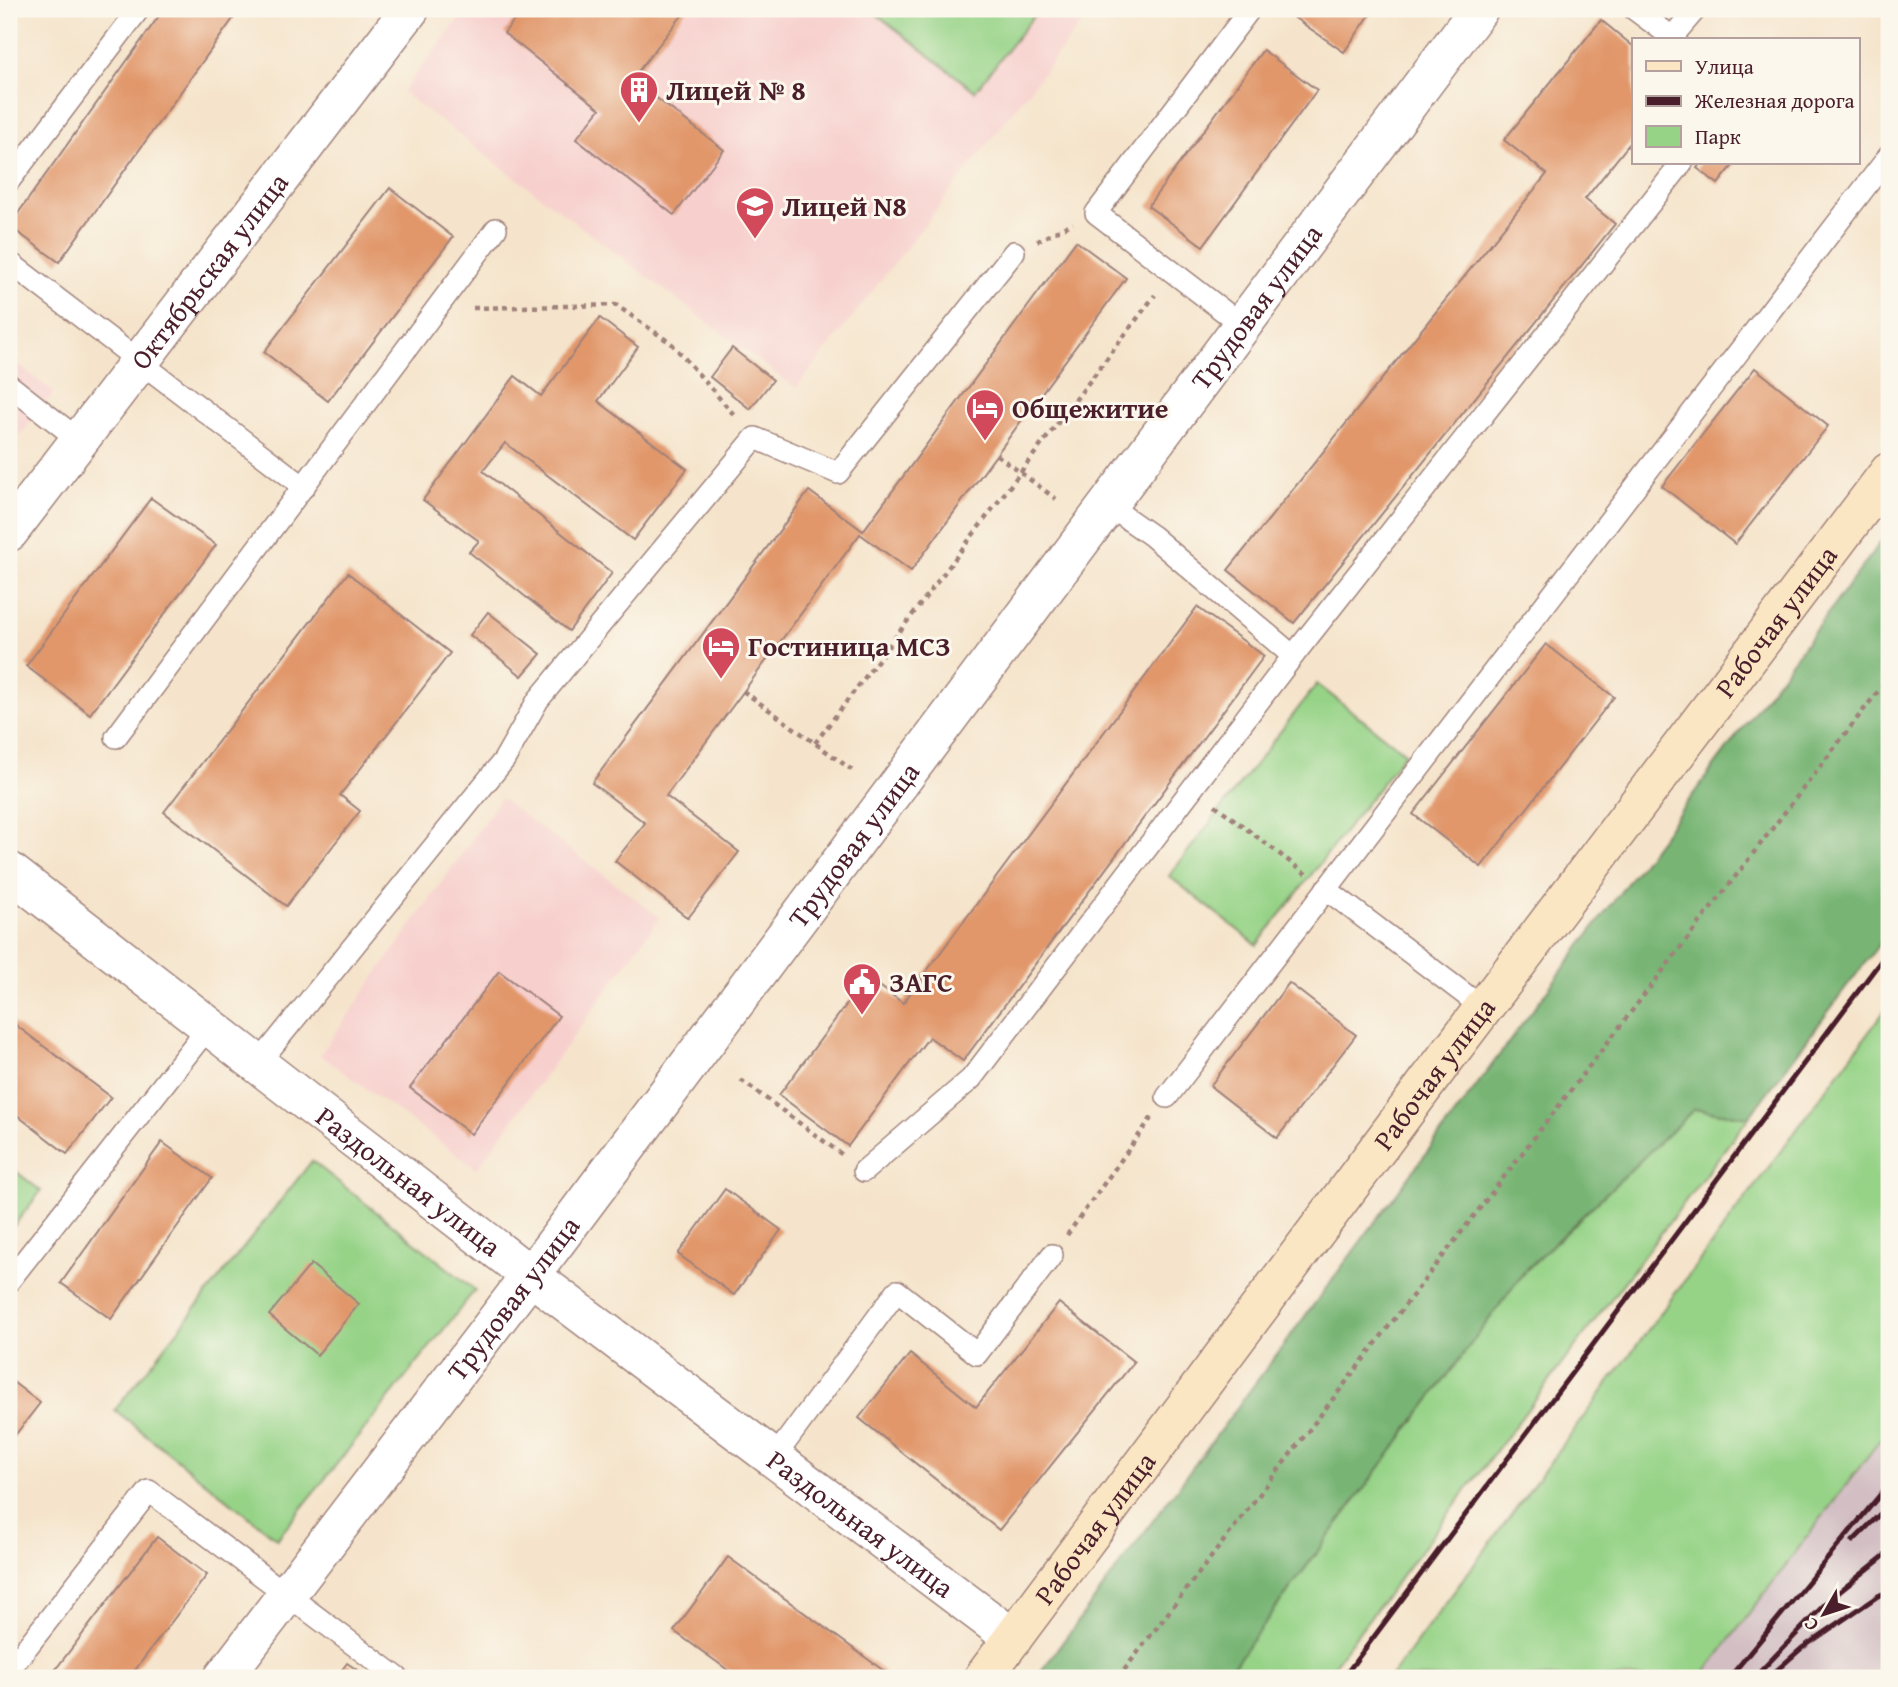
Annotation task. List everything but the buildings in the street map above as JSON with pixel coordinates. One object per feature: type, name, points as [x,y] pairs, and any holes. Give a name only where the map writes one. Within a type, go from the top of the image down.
[{"type":"street","name":"Трудовая улица","points":[[223,1678],[531,1276],[1479,9]]},
{"type":"street","name":"Октябрьская улица","points":[[9,532],[401,12]]},
{"type":"street","name":"Рабочая улица","points":[[983,1678],[1483,1008],[1889,472]]},
{"type":"street","name":"Раздольная улица","points":[[9,871],[531,1276],[1013,1639]]},
{"type":"lane","points":[[9,181],[139,9]]},
{"type":"lane","points":[[1243,326],[1096,213],[1250,9]]},
{"type":"lane","points":[[1634,9],[1673,38]]},
{"type":"lane","points":[[1675,38],[1696,9]]},
{"type":"lane","points":[[1167,1097],[1889,156]]},
{"type":"lane","points":[[864,1171],[971,1079],[1293,656],[1681,164]]},
{"type":"lane","points":[[116,737],[496,229]]},
{"type":"lane","points":[[258,1064],[504,760],[538,700],[755,438],[838,473],[1014,252]]},
{"type":"lane","points":[[9,262],[304,487]]},
{"type":"lane","points":[[9,385],[79,440]]},
{"type":"lane","points":[[1109,506],[1152,536],[1293,656]]},
{"type":"lane","points":[[1326,889],[1483,1008]]},
{"type":"lane","points":[[9,1281],[210,1025]]},
{"type":"lane","points":[[774,1458],[897,1291],[977,1354],[1052,1255]]},
{"type":"lane","points":[[9,1670],[149,1491],[398,1678]]},
{"type":"path","points":[[1014,252],[1096,213]]},
{"type":"path","points":[[815,743],[1173,272]]},
{"type":"path","points":[[438,308],[616,305],[672,344],[755,438]]},
{"type":"path","points":[[997,455],[1056,499]]},
{"type":"path","points":[[1118,1678],[1889,677]]},
{"type":"path","points":[[743,691],[852,770]]},
{"type":"path","points":[[1193,788],[1326,889]]},
{"type":"path","points":[[741,1080],[864,1171]]},
{"type":"path","points":[[1052,1255],[1167,1097]]},
{"type":"shaded area","name":"Лицей N8","points":[[467,9],[1093,9],[796,389],[402,92]]},
{"type":"shaded area","points":[[9,358],[54,392],[9,450]]},
{"type":"shaded area","points":[[501,798],[660,917],[477,1169],[320,1055]]},
{"type":"shaded area","points":[[1889,1429],[1889,1678],[1701,1678]]},
{"type":"green space","points":[[870,9],[1039,9],[975,91]]},
{"type":"green space","points":[[1889,531],[1889,931],[1749,1117],[1694,1109],[1524,1272],[1224,1678],[1036,1678]]},
{"type":"green space","points":[[1317,684],[1405,753],[1257,945],[1169,876]]},
{"type":"green space","points":[[1889,1005],[1889,1428],[1701,1678],[1390,1678]]},
{"type":"green space","points":[[1694,1109],[1749,1117],[1324,1678],[1224,1678],[1524,1272]]},
{"type":"green space","points":[[312,1161],[475,1290],[277,1539],[115,1410]]},
{"type":"green space","points":[[9,1166],[41,1191],[9,1232]]},
{"type":"railway","points":[[1343,1678],[1889,950]]},
{"type":"railway","points":[[1729,1678],[1889,1484]]},
{"type":"railway","points":[[1853,1541],[1889,1505]]},
{"type":"railway","points":[[1754,1678],[1828,1601],[1889,1552]]},
{"type":"railway","points":[[1768,1678],[1802,1648],[1889,1591]]},
{"type":"railway","points":[[1879,1678],[1889,1668]]},
{"type":"place","name":"Лицей № 8","points":[[639,124]]},
{"type":"place","name":"Лицей N8","points":[[755,240]]},
{"type":"place","name":"Общежитие","points":[[985,442]]},
{"type":"place","name":"Гостиница МСЗ","points":[[721,680]]},
{"type":"place","name":"ЗАГС","points":[[862,1016]]}]
